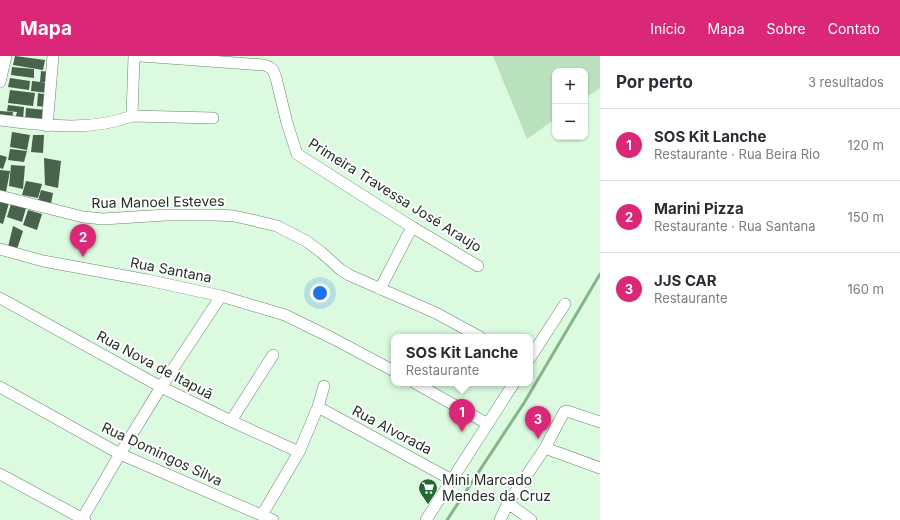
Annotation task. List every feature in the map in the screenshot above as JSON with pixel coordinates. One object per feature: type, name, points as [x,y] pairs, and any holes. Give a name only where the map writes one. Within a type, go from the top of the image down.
[{"type":"street","points":[[0,82],[6,56]]},
{"type":"street","points":[[47,126],[53,56]]},
{"type":"street","points":[[132,116],[134,56]]},
{"type":"street","name":"Primeira Travessa José Araujo","points":[[141,56],[264,65],[269,67],[273,70],[276,78],[287,123],[297,154],[478,266]]},
{"type":"street","points":[[0,120],[47,126],[88,125],[120,120],[132,116],[213,118]]},
{"type":"street","name":"Rua Manoel Esteves","points":[[0,196],[83,217],[103,219],[166,215],[216,215],[234,216],[277,226],[306,241],[349,275],[436,314],[474,334]]},
{"type":"street","points":[[380,289],[412,226]]},
{"type":"street","name":"Rua Santana","points":[[0,249],[44,261],[147,280],[221,296],[285,314],[391,369]]},
{"type":"street","points":[[0,474],[84,519],[120,454],[161,387],[221,296]]},
{"type":"street","name":"Rua Nova de Itapuã","points":[[0,298],[161,387],[299,452]]},
{"type":"street","points":[[533,353],[565,304]]},
{"type":"street","points":[[231,421],[272,355]]},
{"type":"street","points":[[262,515],[299,452],[318,407],[324,386]]},
{"type":"street","points":[[420,386],[488,424]]},
{"type":"street","points":[[426,520],[512,386]]},
{"type":"street","name":"Rua Domingos Silva","points":[[0,387],[120,454],[273,520]]},
{"type":"street","name":"Rua Alvorada","points":[[318,407],[452,480]]},
{"type":"street","points":[[500,520],[508,504],[545,448],[565,412],[567,411],[600,422]]},
{"type":"street","points":[[545,448],[600,468]]},
{"type":"street","points":[[508,504],[531,520]]},
{"type":"green space","points":[[493,56],[600,56],[600,88],[588,96],[588,68],[552,68],[552,121],[527,139]]},
{"type":"building","points":[[15,56],[45,60],[43,70],[13,65]]},
{"type":"building","points":[[12,67],[34,69],[34,78],[11,75]]},
{"type":"building","points":[[41,71],[50,72],[49,82],[40,82]]},
{"type":"building","points":[[10,78],[30,81],[29,90],[8,87]]},
{"type":"building","points":[[32,81],[49,83],[48,93],[31,91]]},
{"type":"building","points":[[10,90],[35,93],[33,106],[8,103]]},
{"type":"building","points":[[38,93],[48,95],[47,107],[37,106]]},
{"type":"building","points":[[8,105],[24,107],[23,120],[15,119],[17,112],[7,111]]},
{"type":"building","points":[[26,108],[46,110],[46,123],[25,121]]},
{"type":"building","points":[[0,111],[13,112],[12,119],[0,118]]},
{"type":"building","points":[[12,132],[30,135],[27,150],[10,147]]},
{"type":"building","points":[[33,135],[44,135],[43,153],[31,152]]},
{"type":"building","points":[[10,149],[27,151],[24,162],[8,160]]},
{"type":"building","points":[[0,155],[7,157],[3,169],[0,168]]},
{"type":"building","points":[[44,158],[61,161],[58,188],[45,185]]},
{"type":"building","points":[[11,165],[25,166],[23,189],[9,186]]},
{"type":"building","points":[[0,170],[10,171],[6,192],[0,190]]},
{"type":"building","points":[[26,181],[42,184],[38,198],[22,195]]},
{"type":"building","points":[[41,190],[53,193],[51,204],[38,201]]},
{"type":"building","points":[[0,201],[9,203],[3,224],[0,223]]},
{"type":"building","points":[[11,204],[26,208],[22,222],[7,217]]},
{"type":"building","points":[[28,210],[42,214],[37,230],[23,225]]},
{"type":"building","points":[[13,226],[23,231],[17,249],[8,247]]},
{"type":"waterway","points":[[447,520],[524,403],[600,274]]},
{"type":"place","name":"Marini Pizza","points":[[83,257]]},
{"type":"place","name":"SOS Kit Lanche","points":[[462,432]]},
{"type":"place","name":"JJS CAR","points":[[538,439]]},
{"type":"place","name":"Mini Marcado Mendes da Cruz","points":[[428,505]]}]
